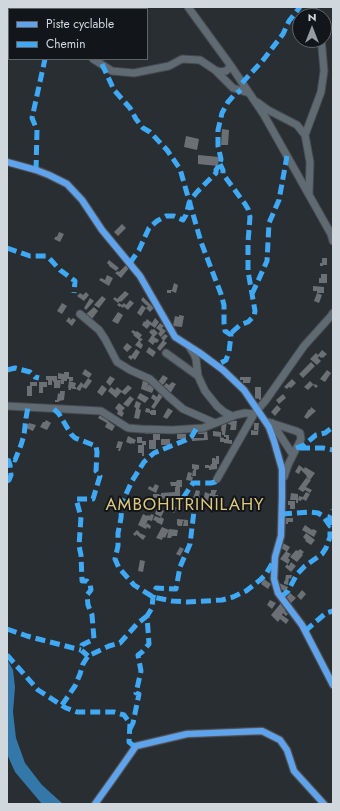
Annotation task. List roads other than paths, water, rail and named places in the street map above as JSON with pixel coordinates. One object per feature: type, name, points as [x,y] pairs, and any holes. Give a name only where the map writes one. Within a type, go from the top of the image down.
[{"type":"street","points":[[188,7],[231,66],[264,115],[331,234],[333,241]]},
{"type":"street","points":[[305,135],[320,92],[324,71],[322,48]]},
{"type":"street","points":[[95,60],[112,71],[134,73],[170,66],[182,59],[200,60],[215,70],[233,88],[249,93],[257,102],[268,110],[297,125],[305,135],[310,162],[309,195]]},
{"type":"street","points":[[215,70],[220,72],[226,71],[231,66]]},
{"type":"street","points":[[7,162],[36,170],[67,184],[82,200],[102,230],[140,276],[175,337],[222,370],[244,390],[256,412],[268,422],[293,455]]},
{"type":"street","points":[[217,479],[256,412],[304,346],[333,313]]},
{"type":"street","points":[[80,314],[99,330],[117,362],[150,379],[184,409],[215,423]]},
{"type":"street","points":[[187,344],[196,359],[198,376],[205,391],[217,406],[232,416]]},
{"type":"street","points":[[166,353],[198,376]]},
{"type":"street","points":[[7,406],[101,412],[128,428],[141,429],[203,428],[232,416],[256,412]]},
{"type":"street","points":[[268,422],[300,433],[301,439],[282,482]]},
{"type":"street","points":[[268,422],[282,469],[281,536],[275,557],[274,579],[278,593],[302,625],[333,685]]},
{"type":"street","points":[[95,804],[136,746],[187,734],[262,731],[280,740],[287,750],[294,771],[324,804]]},
{"type":"water","points":[[7,659],[13,670],[15,687],[13,712],[16,738],[25,763],[42,785],[63,804],[42,804],[15,772],[7,754]]},
{"type":"district","name":"AMBOHITRINILAHY","points":[[185,506]]}]
